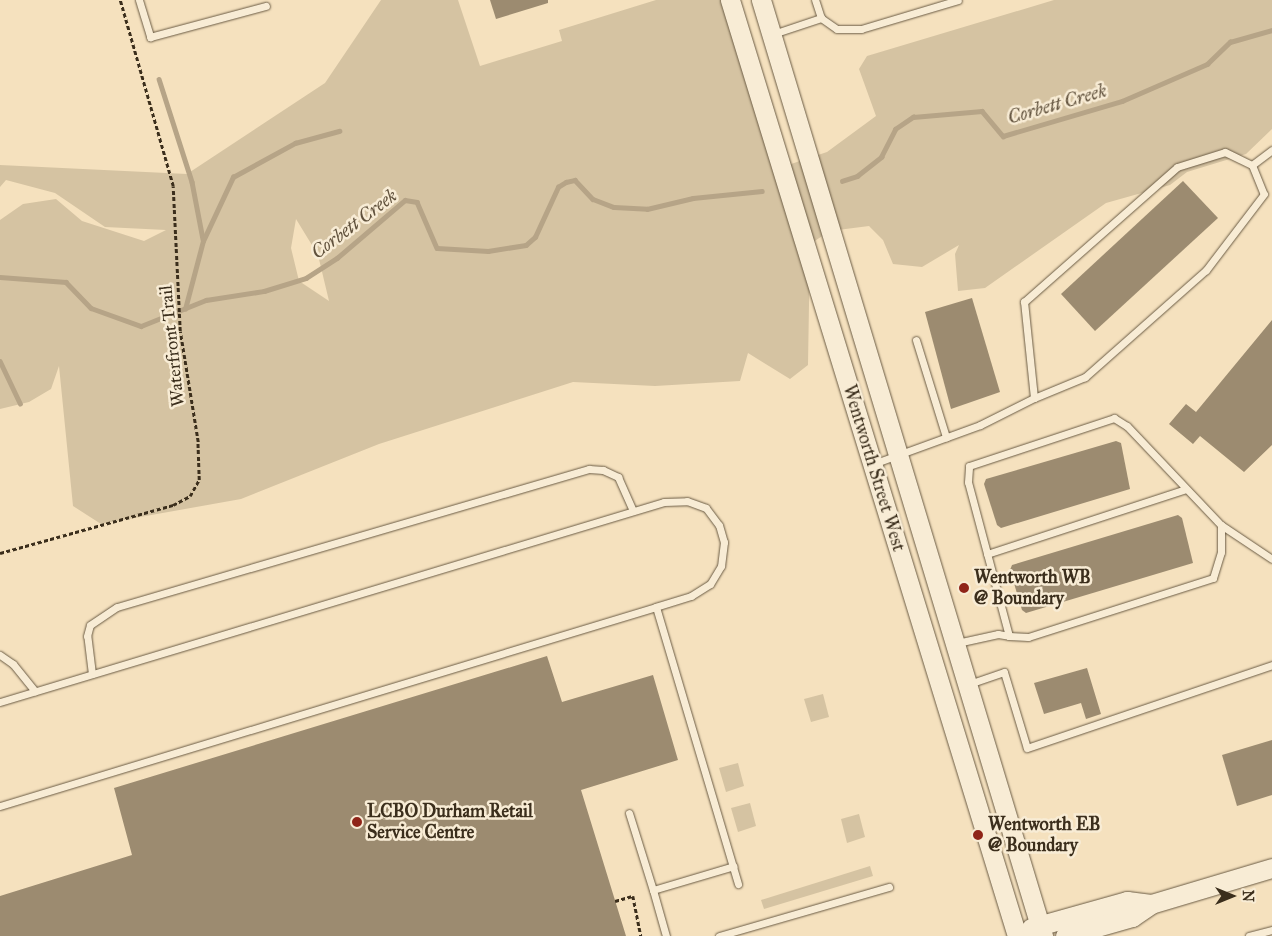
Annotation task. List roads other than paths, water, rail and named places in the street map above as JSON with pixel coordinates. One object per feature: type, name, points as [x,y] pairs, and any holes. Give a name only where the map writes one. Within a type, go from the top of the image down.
[{"type":"main road","name":"Wentworth Street West","points":[[730,0],[873,464],[1012,935]]},
{"type":"main road","name":"Wentworth Street West","points":[[761,0],[900,454],[1042,931]]},
{"type":"main road","points":[[1065,936],[1132,917],[1151,904],[1272,868]]},
{"type":"main road","points":[[1012,935],[1042,931],[1127,901],[1151,904]]},
{"type":"lane","points":[[139,0],[150,37],[266,6]]},
{"type":"lane","points":[[815,0],[820,18],[837,29],[861,29],[958,0]]},
{"type":"lane","points":[[772,35],[820,18]]},
{"type":"lane","points":[[1252,164],[1272,150]]},
{"type":"lane","points":[[873,464],[980,425],[1034,398],[1085,377],[1206,270],[1264,194],[1252,164],[1225,152],[1177,167],[1024,302],[1034,398]]},
{"type":"lane","points":[[916,340],[946,436]]},
{"type":"lane","points":[[1009,636],[968,482],[969,466],[1114,418],[1127,426],[1221,525],[1272,559]]},
{"type":"lane","points":[[92,674],[87,636],[90,625],[117,607],[589,469],[618,477],[633,512]]},
{"type":"lane","points":[[987,554],[1186,489]]},
{"type":"lane","points":[[0,702],[664,502],[687,501],[706,508],[719,525],[724,542],[721,566],[710,584],[691,596],[0,806]]},
{"type":"lane","points":[[957,643],[998,634],[1028,637],[1213,578],[1221,552],[1221,525]]},
{"type":"lane","points":[[656,607],[738,884]]},
{"type":"lane","points":[[0,655],[13,664],[34,691]]},
{"type":"lane","points":[[969,684],[1004,672],[1027,748],[1272,665]]},
{"type":"lane","points":[[628,813],[666,936]]},
{"type":"lane","points":[[653,890],[734,866]]},
{"type":"lane","points":[[719,936],[889,887]]},
{"type":"lane","points":[[1249,936],[1272,930]]},
{"type":"waterway","name":"Corbett Creek","points":[[842,181],[857,176],[881,157],[895,129],[913,117],[982,111],[1003,136],[1122,101],[1207,64],[1230,42],[1272,30]]},
{"type":"waterway","points":[[159,79],[192,182],[203,239]]},
{"type":"waterway","points":[[185,309],[203,241],[233,177],[295,143],[339,131]]},
{"type":"waterway","name":"Corbett Creek","points":[[0,277],[66,282],[91,308],[141,326],[206,300],[264,291],[306,278],[337,258],[405,200],[417,202],[437,248],[488,251],[526,245],[535,237],[558,187],[566,182],[575,180],[593,199],[614,207],[647,209],[693,198],[762,191]]},
{"type":"waterway","points":[[0,361],[20,403]]},
{"type":"place","name":"Wentworth WB @ Boundary","points":[[964,588]]},
{"type":"place","name":"LCBO Durham Retail Service Centre","points":[[357,822]]},
{"type":"place","name":"Wentworth EB @ Boundary","points":[[978,835]]}]
